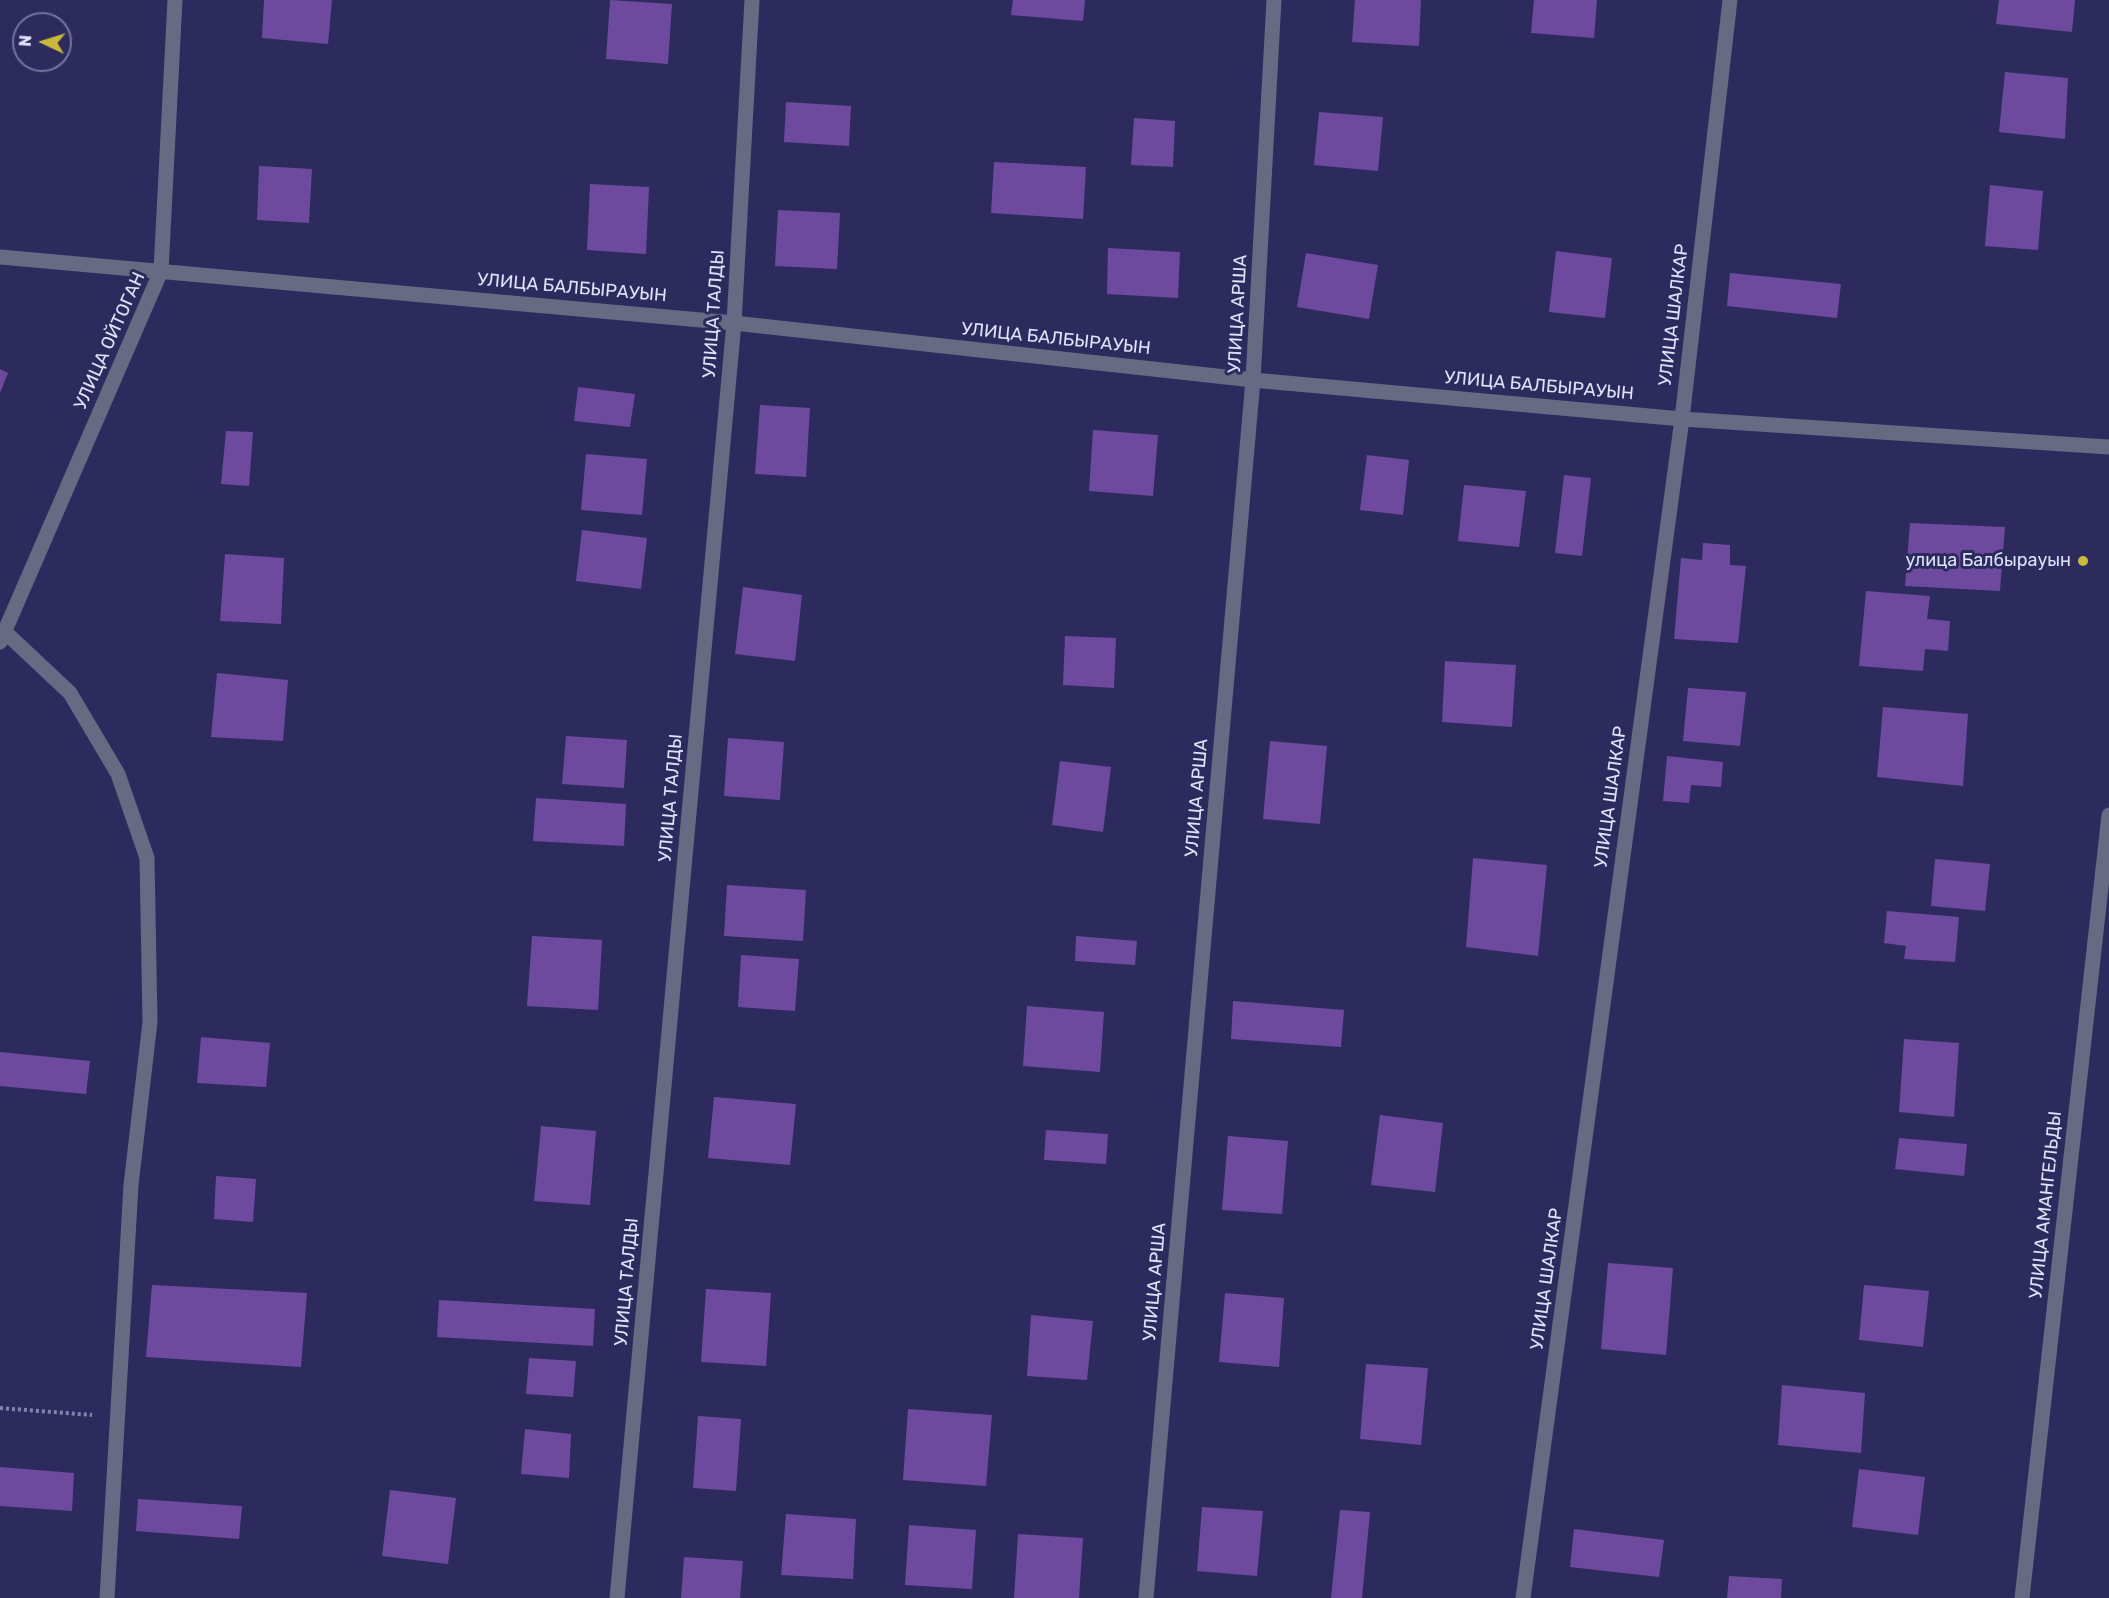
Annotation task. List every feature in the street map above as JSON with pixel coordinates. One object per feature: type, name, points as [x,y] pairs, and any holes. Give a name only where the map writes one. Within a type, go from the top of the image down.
[{"type":"street","name":"УЛИЦА ОЙТОГАН","points":[[2,636],[162,271],[175,0]]},
{"type":"street","name":"УЛИЦА ТАЛДЫ","points":[[617,1598],[735,323],[752,0]]},
{"type":"street","name":"УЛИЦА АРША","points":[[1146,1598],[1253,380],[1274,0]]},
{"type":"street","name":"УЛИЦА ШАЛКАР","points":[[1523,1598],[1682,419],[1730,0]]},
{"type":"street","name":"УЛИЦА БАЛБЫРАУЫН","points":[[0,257],[735,323],[1253,380],[1682,419],[2109,447]]},
{"type":"street","points":[[2,636],[70,693],[118,774],[147,858],[150,1022],[132,1185],[116,1418],[107,1598]]},
{"type":"street","name":"УЛИЦА АМАНГЕЛЬДЫ","points":[[2022,1598],[2109,815]]},
{"type":"path","points":[[0,1408],[116,1418]]},
{"type":"building","points":[[264,0],[332,0],[328,44],[262,38]]},
{"type":"building","points":[[610,0],[672,4],[668,64],[606,59]]},
{"type":"building","points":[[1013,0],[1085,0],[1083,21],[1011,15]]},
{"type":"building","points":[[1355,0],[1421,0],[1419,46],[1352,42]]},
{"type":"building","points":[[1534,0],[1597,0],[1594,38],[1531,33]]},
{"type":"building","points":[[1999,0],[2075,0],[2072,32],[1996,24]]},
{"type":"building","points":[[2005,72],[2068,78],[2065,139],[1999,132]]},
{"type":"building","points":[[786,102],[851,106],[849,146],[784,142]]},
{"type":"building","points":[[1319,112],[1383,117],[1378,171],[1314,165]]},
{"type":"building","points":[[1134,118],[1175,121],[1173,167],[1131,165]]},
{"type":"building","points":[[994,162],[1086,167],[1083,219],[991,213]]},
{"type":"building","points":[[259,166],[312,169],[309,223],[257,220]]},
{"type":"building","points":[[590,184],[649,187],[646,254],[587,250]]},
{"type":"building","points":[[1990,185],[2043,191],[2038,250],[1985,246]]},
{"type":"building","points":[[778,210],[840,213],[837,269],[775,266]]},
{"type":"building","points":[[1108,248],[1180,252],[1178,298],[1107,294]]},
{"type":"building","points":[[1556,251],[1612,258],[1605,318],[1549,312]]},
{"type":"building","points":[[1306,253],[1378,265],[1369,319],[1297,307]]},
{"type":"building","points":[[1730,273],[1841,284],[1837,318],[1727,306]]},
{"type":"building","points":[[0,369],[8,373],[0,393]]},
{"type":"building","points":[[578,387],[635,394],[630,427],[574,421]]},
{"type":"building","points":[[760,405],[810,408],[806,477],[755,474]]},
{"type":"building","points":[[1093,430],[1158,435],[1153,496],[1089,491]]},
{"type":"building","points":[[226,431],[253,432],[249,486],[221,484]]},
{"type":"building","points":[[586,454],[647,459],[642,515],[581,510]]},
{"type":"building","points":[[1367,455],[1409,460],[1403,515],[1360,510]]},
{"type":"building","points":[[1564,475],[1591,478],[1582,556],[1555,553]]},
{"type":"building","points":[[1464,485],[1526,491],[1519,547],[1458,541]]},
{"type":"building","points":[[1910,523],[2005,527],[2000,591],[1905,586]]},
{"type":"building","points":[[582,530],[647,538],[641,589],[576,581]]},
{"type":"building","points":[[1703,543],[1730,545],[1730,565],[1746,566],[1738,643],[1674,639],[1681,558],[1702,560]]},
{"type":"building","points":[[225,554],[284,558],[281,624],[220,621]]},
{"type":"building","points":[[743,587],[802,595],[795,661],[735,654]]},
{"type":"building","points":[[1866,591],[1930,596],[1927,619],[1950,621],[1948,651],[1925,649],[1923,671],[1859,666]]},
{"type":"building","points":[[1065,636],[1116,638],[1114,688],[1063,685]]},
{"type":"building","points":[[1445,661],[1516,665],[1512,727],[1442,722]]},
{"type":"building","points":[[217,673],[288,680],[283,741],[211,737]]},
{"type":"building","points":[[1688,688],[1746,692],[1740,746],[1683,741]]},
{"type":"building","points":[[1883,707],[1968,714],[1963,786],[1877,777]]},
{"type":"building","points":[[566,736],[627,740],[624,788],[562,784]]},
{"type":"building","points":[[728,738],[784,742],[780,800],[724,796]]},
{"type":"building","points":[[1270,741],[1327,746],[1320,824],[1263,819]]},
{"type":"building","points":[[1667,756],[1723,762],[1721,787],[1691,785],[1689,803],[1663,801]]},
{"type":"building","points":[[1060,761],[1111,767],[1103,832],[1052,825]]},
{"type":"building","points":[[536,798],[626,804],[624,846],[533,841]]},
{"type":"building","points":[[1473,858],[1547,865],[1538,956],[1466,947]]},
{"type":"building","points":[[1935,859],[1990,864],[1985,911],[1931,906]]},
{"type":"building","points":[[727,885],[806,890],[803,941],[724,936]]},
{"type":"building","points":[[1887,911],[1959,917],[1955,962],[1904,959],[1906,946],[1884,943]]},
{"type":"building","points":[[532,936],[602,940],[598,1010],[527,1006]]},
{"type":"building","points":[[1076,936],[1137,941],[1135,965],[1075,961]]},
{"type":"building","points":[[741,955],[799,959],[795,1011],[738,1007]]},
{"type":"building","points":[[1233,1001],[1344,1010],[1341,1047],[1231,1039]]},
{"type":"building","points":[[1027,1006],[1104,1012],[1100,1072],[1023,1066]]},
{"type":"building","points":[[201,1037],[270,1043],[266,1087],[197,1083]]},
{"type":"building","points":[[1904,1039],[1959,1043],[1954,1117],[1899,1112]]},
{"type":"building","points":[[0,1052],[90,1061],[86,1094],[0,1086]]},
{"type":"building","points":[[714,1097],[796,1104],[790,1165],[708,1158]]},
{"type":"building","points":[[1380,1115],[1443,1123],[1435,1192],[1371,1185]]},
{"type":"building","points":[[541,1126],[596,1131],[590,1205],[534,1201]]},
{"type":"building","points":[[1046,1130],[1108,1134],[1106,1164],[1044,1160]]},
{"type":"building","points":[[1228,1136],[1288,1141],[1282,1214],[1222,1210]]},
{"type":"building","points":[[1899,1138],[1967,1144],[1964,1176],[1895,1169]]},
{"type":"building","points":[[216,1176],[256,1179],[253,1222],[214,1219]]},
{"type":"building","points":[[1608,1263],[1673,1268],[1666,1355],[1601,1349]]},
{"type":"building","points":[[152,1285],[307,1293],[301,1367],[146,1357]]},
{"type":"building","points":[[1864,1285],[1929,1291],[1923,1347],[1859,1340]]},
{"type":"building","points":[[706,1289],[771,1293],[766,1366],[701,1362]]},
{"type":"building","points":[[1225,1293],[1284,1298],[1279,1367],[1219,1362]]},
{"type":"building","points":[[439,1300],[595,1309],[593,1346],[437,1337]]},
{"type":"building","points":[[1031,1315],[1093,1321],[1087,1380],[1027,1376]]},
{"type":"building","points":[[529,1358],[576,1361],[573,1397],[526,1394]]},
{"type":"building","points":[[1366,1364],[1428,1368],[1421,1445],[1360,1439]]},
{"type":"building","points":[[1782,1385],[1865,1393],[1861,1453],[1778,1445]]},
{"type":"building","points":[[908,1409],[992,1415],[986,1486],[903,1480]]},
{"type":"building","points":[[698,1416],[741,1419],[736,1491],[693,1488]]},
{"type":"building","points":[[525,1429],[571,1434],[569,1478],[521,1474]]},
{"type":"building","points":[[0,1467],[74,1473],[72,1511],[0,1506]]},
{"type":"building","points":[[1859,1469],[1925,1477],[1918,1535],[1852,1527]]},
{"type":"building","points":[[390,1490],[456,1498],[448,1564],[382,1556]]},
{"type":"building","points":[[138,1499],[242,1506],[239,1539],[136,1531]]},
{"type":"building","points":[[1202,1507],[1263,1511],[1257,1576],[1197,1571]]},
{"type":"building","points":[[1340,1510],[1370,1512],[1362,1598],[1331,1598]]},
{"type":"building","points":[[786,1514],[856,1519],[853,1579],[781,1575]]},
{"type":"building","points":[[909,1525],[976,1530],[972,1589],[905,1585]]},
{"type":"building","points":[[1574,1529],[1664,1540],[1659,1577],[1570,1567]]},
{"type":"building","points":[[1018,1534],[1083,1538],[1079,1598],[1014,1598]]},
{"type":"building","points":[[684,1557],[743,1561],[740,1598],[681,1598]]},
{"type":"building","points":[[1729,1576],[1782,1579],[1781,1598],[1727,1598]]},
{"type":"place","name":"улица Балбырауын","points":[[2083,561]]}]
